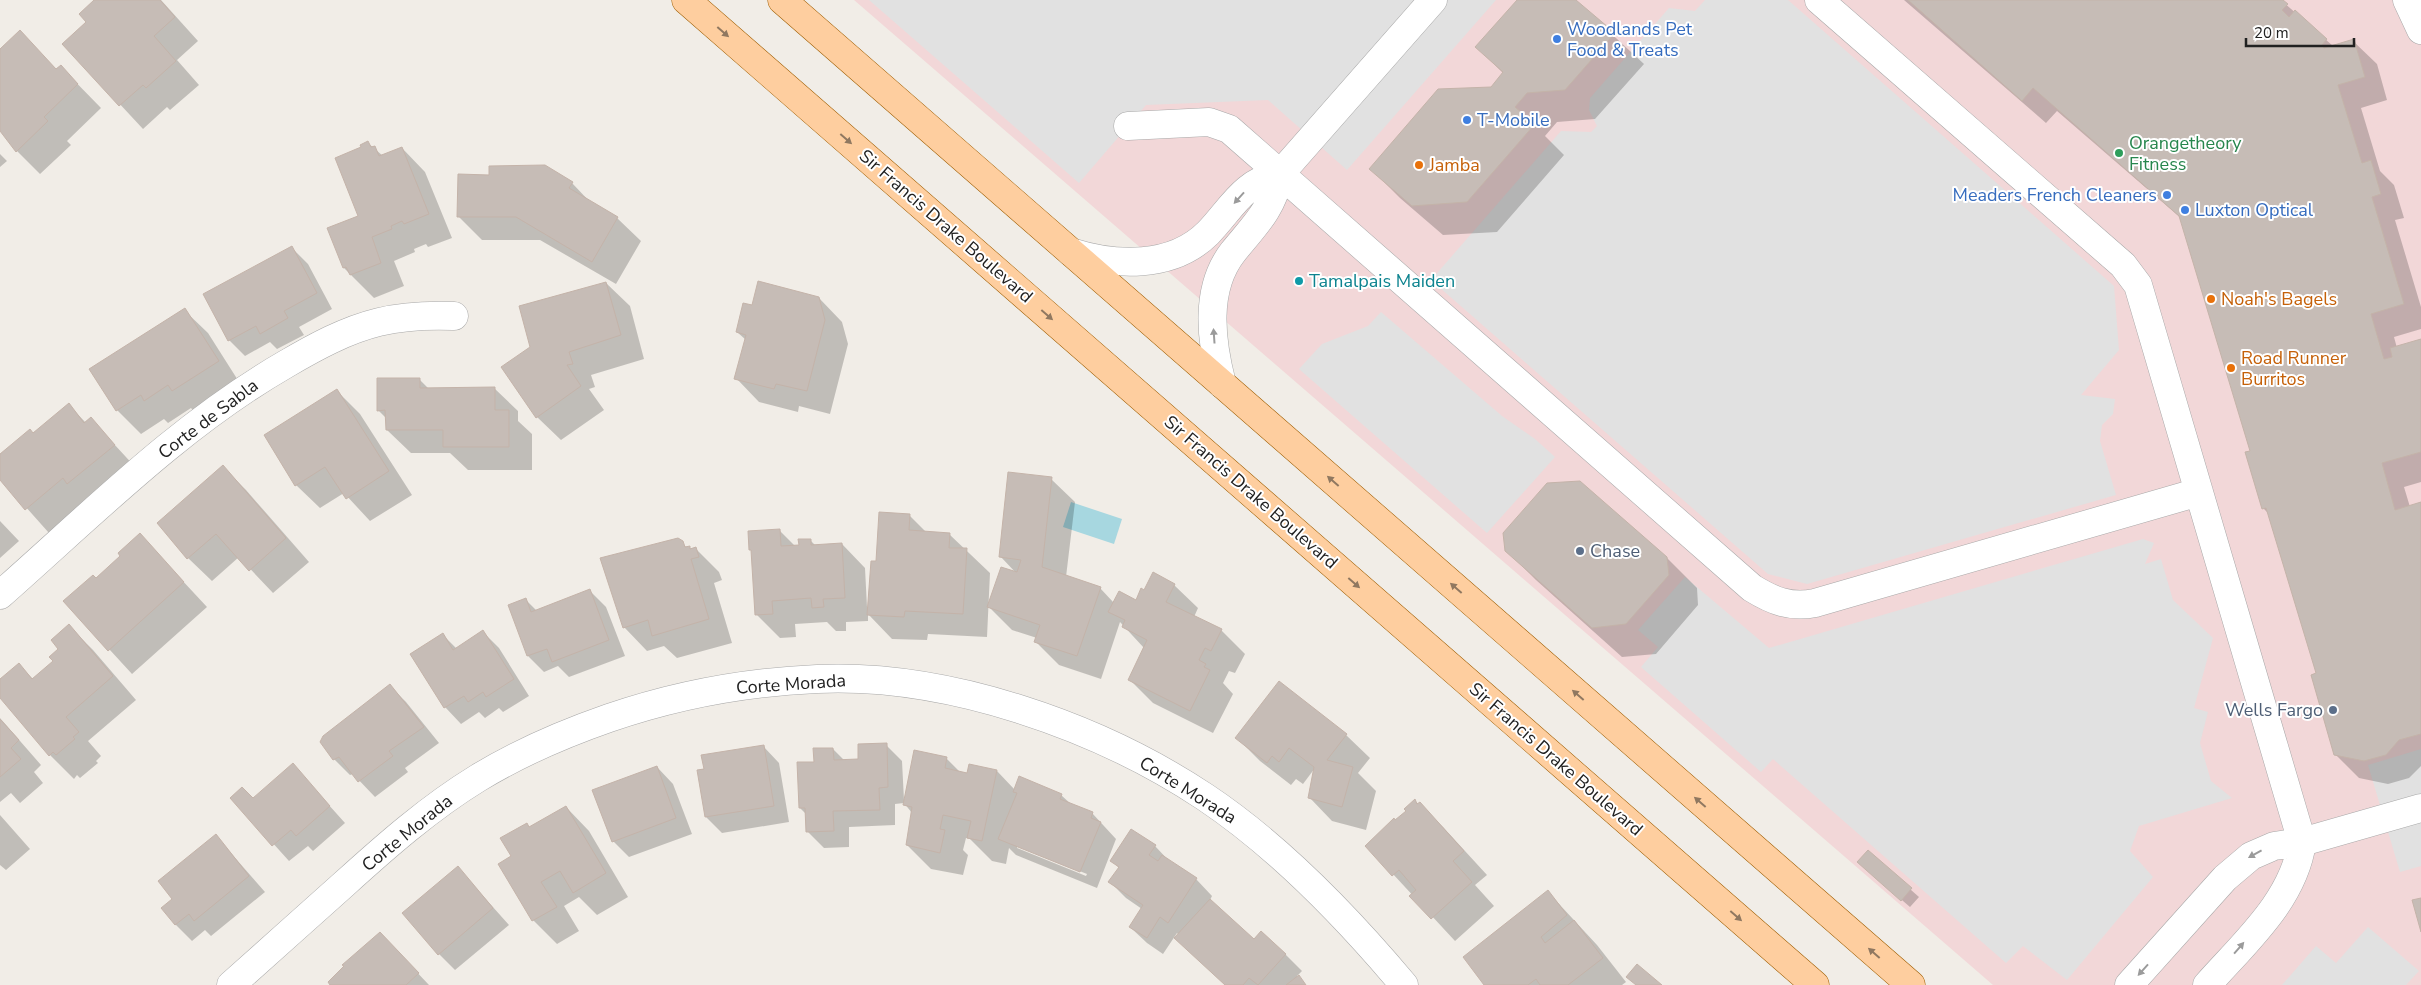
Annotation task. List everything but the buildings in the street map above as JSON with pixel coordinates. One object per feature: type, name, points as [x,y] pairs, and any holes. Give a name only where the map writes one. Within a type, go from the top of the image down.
[{"type":"main road","name":"Sir Francis Drake Boulevard","points":[[686,0],[1815,985]]},
{"type":"main road","points":[[782,0],[1911,985]]},
{"type":"street","points":[[1222,384],[1214,337],[1213,303],[1216,283],[1230,257],[1270,206],[1280,174],[1432,0]]},
{"type":"street","points":[[1819,0],[2128,271],[2138,285],[2302,842],[2296,867],[2281,897],[2207,985]]},
{"type":"street","points":[[2407,0],[2421,30]]},
{"type":"street","points":[[1128,126],[1202,122],[1217,123],[1229,129],[1748,584],[1780,603],[1803,606],[1822,601],[2199,492]]},
{"type":"street","points":[[1071,252],[1117,262],[1151,260],[1178,253],[1208,233],[1248,188],[1258,181],[1280,174]]},
{"type":"street","name":"Corte de Sabla","points":[[0,595],[181,436],[258,380],[302,354],[362,327],[414,316],[454,316]]},
{"type":"street","name":"Corte Morada","points":[[231,985],[409,827],[477,778],[516,756],[589,725],[664,701],[739,686],[820,679],[906,684],[999,703],[1078,730],[1143,760],[1205,797],[1263,841],[1330,905],[1404,985]]},
{"type":"street","points":[[2129,985],[2240,862],[2262,850],[2302,842],[2421,808]]},
{"type":"shaded area","points":[[854,0],[2421,0],[2421,985],[1993,985]]},
{"type":"shaded area","points":[[869,0],[1496,0],[1347,170],[1268,100],[1146,105],[1079,183]]},
{"type":"shaded area","points":[[1705,0],[1788,0],[2114,286],[2119,350],[2081,395],[2115,399],[2113,414],[2102,425],[2100,441],[2116,495],[1807,584],[1768,574],[1431,280],[1561,131],[1591,132],[1597,126],[1589,110],[1590,98],[1669,8],[1695,11]]},
{"type":"shaded area","points":[[1381,312],[1502,416],[1535,439],[1555,457],[1487,533],[1299,369],[1322,344],[1368,326]]},
{"type":"shaded area","points":[[2143,539],[2154,543],[2145,564],[2161,559],[2173,600],[2213,638],[2194,708],[2208,712],[2200,743],[2211,781],[2232,798],[2139,826],[2130,851],[2153,877],[2067,980],[2023,946],[2006,963],[1773,759],[1761,772],[1641,667],[1658,647],[1638,630],[1685,577],[1769,648]]},
{"type":"shaded area","points":[[2421,749],[2421,866],[2400,872],[2368,765]]},
{"type":"shaded area","points":[[2368,927],[2419,971],[2406,985],[2282,985],[2316,946],[2336,963]]},
{"type":"water","points":[[1071,502],[1122,519],[1114,544],[1063,527]]},
{"type":"place","name":"Woodlands Pet Food & Treats","points":[[1557,39]]},
{"type":"place","name":"T-Mobile","points":[[1467,120]]},
{"type":"place","name":"Orangetheory Fitness","points":[[2119,153]]},
{"type":"place","name":"Jamba","points":[[1419,165]]},
{"type":"place","name":"Meaders French Cleaners","points":[[2167,195]]},
{"type":"place","name":"Luxton Optical","points":[[2185,210]]},
{"type":"place","name":"Tamalpais Maiden","points":[[1299,281]]},
{"type":"place","name":"Noah's Bagels","points":[[2211,299]]},
{"type":"place","name":"Road Runner Burritos","points":[[2231,368]]},
{"type":"place","name":"Chase","points":[[1580,551]]},
{"type":"place","name":"Wells Fargo","points":[[2333,710]]}]
